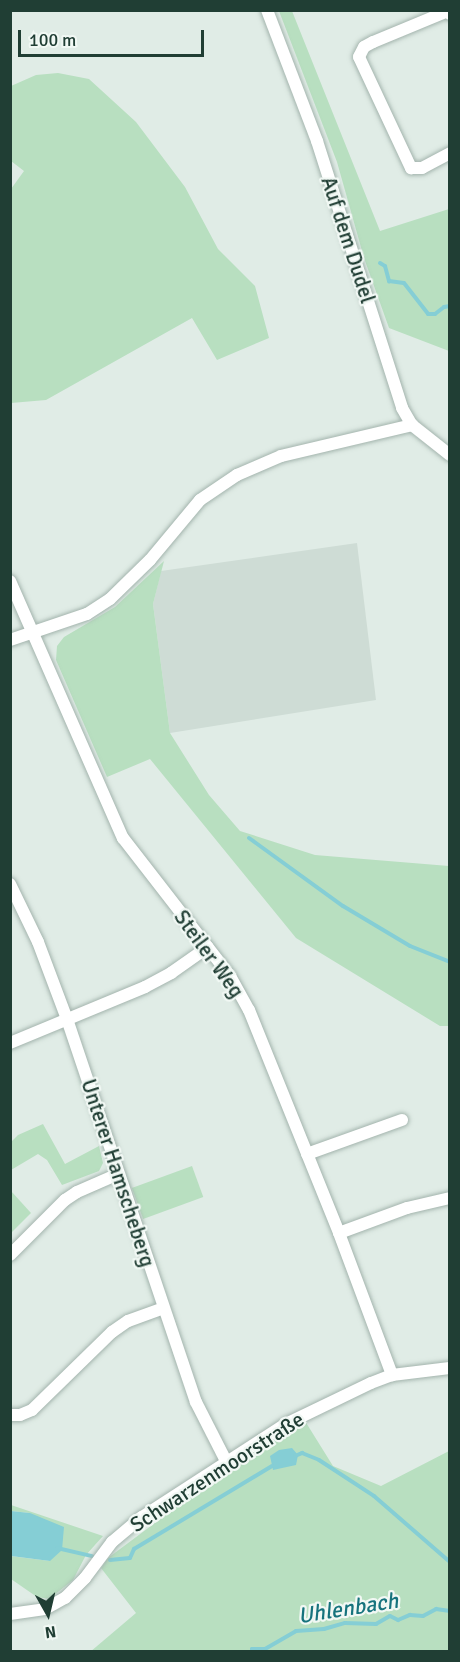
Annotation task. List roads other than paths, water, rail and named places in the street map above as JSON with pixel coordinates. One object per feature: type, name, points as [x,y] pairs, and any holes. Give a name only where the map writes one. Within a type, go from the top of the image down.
[{"type":"street","name":"Auf dem Dudel","points":[[267,10],[317,141],[402,408],[412,425],[450,455]]},
{"type":"street","points":[[449,12],[373,42],[364,47],[359,57],[411,168],[422,168],[450,153]]},
{"type":"street","points":[[10,640],[33,635],[87,614],[110,599],[150,560],[200,500],[237,475],[281,456],[412,425]]},
{"type":"street","name":"Steiler Weg","points":[[10,581],[15,585],[33,635],[123,838],[230,976],[249,1010],[339,1233],[392,1375]]},
{"type":"street","name":"Unterer Hamscheberg","points":[[10,884],[38,942],[67,1019],[196,1402],[226,1461]]},
{"type":"street","points":[[10,1043],[144,987],[171,973],[208,947]]},
{"type":"street","points":[[307,1154],[402,1120]]},
{"type":"street","points":[[10,1255],[77,1191],[118,1174]]},
{"type":"street","points":[[339,1233],[407,1208],[450,1198]]},
{"type":"street","points":[[10,1415],[20,1415],[32,1410],[112,1332],[128,1321],[163,1308]]},
{"type":"street","name":"Schwarzenmoorstraße","points":[[10,1614],[45,1609],[65,1598],[85,1578],[112,1542],[142,1517],[226,1461],[319,1407],[392,1375],[450,1368]]},
{"type":"water","points":[[292,1448],[298,1455],[296,1465],[273,1470],[270,1456],[279,1450]]},
{"type":"water","points":[[11,1511],[30,1513],[64,1527],[62,1550],[50,1561],[11,1556]]},
{"type":"waterway","points":[[380,263],[385,266],[389,281],[404,283],[428,314],[435,314],[444,307],[450,306]]},
{"type":"waterway","points":[[249,838],[343,906],[410,946],[450,962]]},
{"type":"waterway","points":[[295,1456],[302,1453],[319,1460],[374,1496],[450,1562]]},
{"type":"waterway","points":[[110,1560],[130,1558],[134,1549],[272,1466]]},
{"type":"waterway","points":[[57,1548],[92,1556]]},
{"type":"waterway","name":"Uhlenbach","points":[[252,1652],[252,1649],[265,1649],[296,1631],[324,1629],[345,1623],[376,1624],[390,1616],[398,1620],[410,1615],[423,1616],[436,1609],[450,1611]]}]
